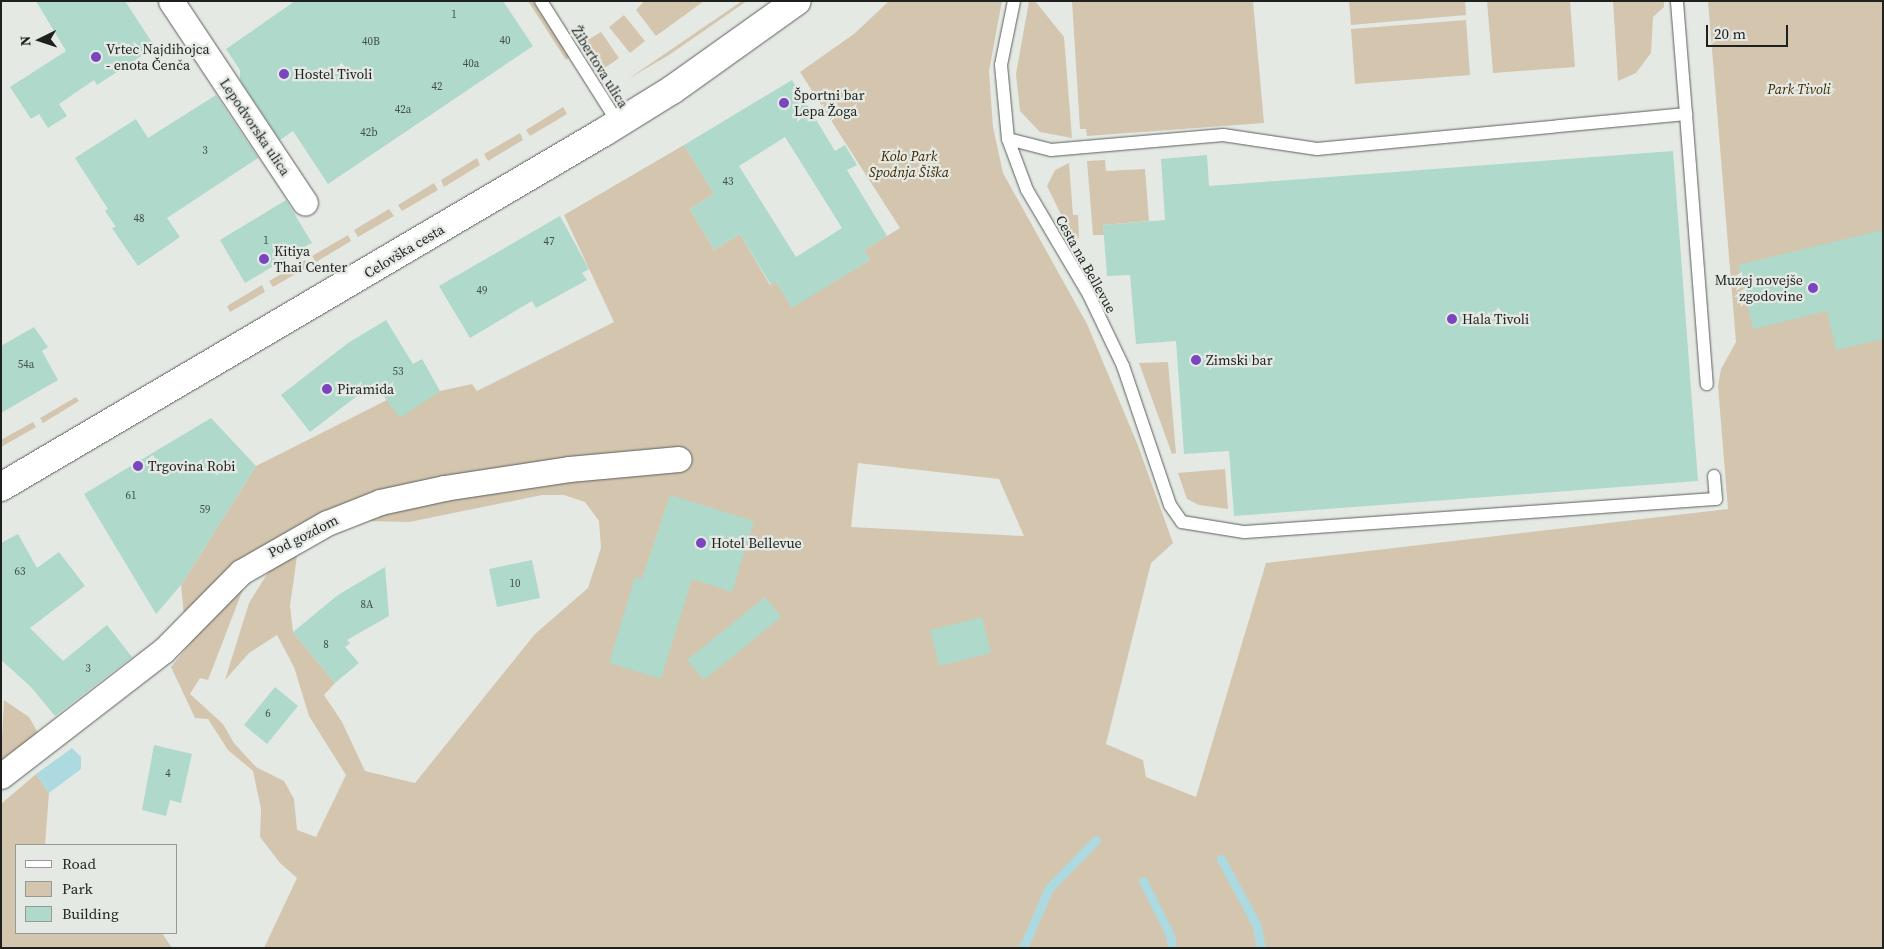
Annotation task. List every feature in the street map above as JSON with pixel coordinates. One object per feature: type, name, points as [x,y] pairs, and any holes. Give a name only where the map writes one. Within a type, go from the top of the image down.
[{"type":"main road","name":"Celovška cesta","points":[[1,487],[618,124],[672,90],[797,1]]},
{"type":"street","name":"Lepodvorska ulica","points":[[171,1],[305,203]]},
{"type":"street","name":"Pod gozdom","points":[[1,776],[163,651],[241,572],[327,523],[380,502],[444,488],[524,474],[679,459]]},
{"type":"lane","name":"Žibertova ulica","points":[[541,1],[618,124]]},
{"type":"lane","name":"Cesta na Bellevue","points":[[1014,1],[1001,65],[1008,139],[1028,190],[1088,295],[1123,366],[1175,516],[1194,527],[1244,532],[1716,499],[1714,476]]},
{"type":"lane","points":[[1677,1],[1707,384]]},
{"type":"lane","points":[[1008,139],[1051,150],[1223,135],[1317,149],[1686,114]]},
{"type":"green space","points":[[528,1],[533,1],[570,57],[566,60]]},
{"type":"green space","points":[[644,1],[704,1],[656,36],[636,10]]},
{"type":"green space","points":[[742,1],[747,1],[669,55],[628,79]]},
{"type":"green space","points":[[889,1],[1002,1],[989,71],[993,127],[1003,173],[1087,324],[1137,443],[1173,543],[1151,563],[1106,744],[1143,760],[1146,777],[1196,797],[1266,563],[1728,509],[1718,386],[1721,369],[1736,342],[1708,1],[1883,1],[1883,948],[264,948],[297,878],[280,863],[260,837],[261,809],[253,771],[228,750],[208,719],[195,718],[171,667],[222,604],[245,584],[208,680],[200,678],[190,694],[223,724],[234,743],[256,767],[284,781],[294,799],[297,830],[316,837],[346,775],[309,716],[294,667],[277,635],[249,653],[225,680],[249,603],[277,558],[298,549],[290,606],[293,632],[335,683],[324,695],[342,722],[365,771],[415,783],[535,634],[588,588],[601,548],[599,521],[585,502],[564,495],[542,495],[409,522],[366,521],[358,501],[184,616],[181,585],[256,466],[387,400],[400,417],[440,391],[472,384],[477,391],[614,322],[564,215],[684,145],[714,194],[690,209],[714,250],[740,234],[770,285],[776,282],[792,307],[870,260],[864,250],[900,228],[800,72],[854,34]],"holes":[[[858,463],[999,479],[1024,536],[851,527]]]},
{"type":"green space","points":[[1029,1],[1035,1],[1064,37],[1072,138],[1040,132],[1020,111],[1016,74]]},
{"type":"green space","points":[[1072,1],[1253,1],[1264,123],[1087,136],[1086,129],[1080,129]]},
{"type":"green space","points":[[1349,1],[1465,1],[1466,15],[1351,25]]},
{"type":"green space","points":[[1487,1],[1570,1],[1575,67],[1493,73]]},
{"type":"green space","points":[[1613,1],[1664,1],[1664,7],[1653,17],[1651,53],[1636,73],[1618,81]]},
{"type":"green space","points":[[624,15],[645,41],[630,53],[609,27]]},
{"type":"green space","points":[[1466,20],[1470,75],[1355,84],[1351,29]]},
{"type":"green space","points":[[601,32],[619,58],[599,72],[581,44]]},
{"type":"green space","points":[[563,107],[567,114],[530,136],[526,130]]},
{"type":"green space","points":[[520,133],[523,140],[488,161],[484,154]]},
{"type":"green space","points":[[477,158],[480,165],[444,187],[441,180]]},
{"type":"green space","points":[[1105,160],[1106,171],[1145,169],[1149,221],[1103,225],[1104,235],[1093,235],[1087,161]]},
{"type":"green space","points":[[1069,163],[1073,215],[1078,215],[1079,238],[1073,239],[1047,186],[1055,170]]},
{"type":"green space","points":[[434,183],[438,190],[402,211],[398,205]]},
{"type":"green space","points":[[389,209],[394,216],[358,237],[354,230]]},
{"type":"green space","points":[[348,235],[351,241],[316,262],[312,256]]},
{"type":"green space","points":[[305,260],[309,266],[273,287],[269,281]]},
{"type":"green space","points":[[262,285],[265,292],[230,312],[227,306]]},
{"type":"green space","points":[[1168,362],[1176,453],[1172,454],[1139,363]]},
{"type":"green space","points":[[76,397],[79,401],[43,423],[40,418]]},
{"type":"green space","points":[[33,422],[36,427],[1,447],[1,440]]},
{"type":"green space","points":[[1225,469],[1228,509],[1199,505],[1187,499],[1178,473]]},
{"type":"green space","points":[[4,700],[29,717],[38,733],[1,760]]},
{"type":"green space","points":[[36,774],[49,793],[45,844],[15,844],[15,934],[163,934],[172,948],[1,948],[1,804]]},
{"type":"water","points":[[72,748],[81,757],[81,769],[49,793],[36,774]]},
{"type":"building","points":[[36,1],[125,1],[155,47],[97,85],[94,80],[59,104],[67,116],[48,128],[39,114],[31,119],[10,87],[66,51]]},
{"type":"building","points":[[295,1],[503,1],[533,46],[328,184],[293,131],[280,140],[240,80],[240,70],[226,49]]},
{"type":"building","points":[[792,80],[835,151],[845,145],[857,165],[847,170],[887,236],[864,250],[870,260],[792,308],[776,282],[771,285],[740,234],[714,250],[690,209],[714,194],[684,145]],"holes":[[[785,137],[842,228],[796,257],[739,166]]]},
{"type":"building","points":[[216,95],[258,158],[167,218],[180,237],[138,266],[112,228],[116,227],[105,211],[108,209],[75,158],[136,119],[148,138]]},
{"type":"building","name":"Hala Tivoli","points":[[1673,151],[1698,481],[1234,516],[1229,451],[1184,454],[1176,341],[1136,344],[1130,275],[1107,276],[1103,225],[1165,220],[1161,159],[1207,155],[1209,186]]},
{"type":"building","points":[[286,200],[312,243],[245,283],[220,240]]},
{"type":"building","points":[[560,216],[589,269],[582,273],[587,280],[536,308],[532,301],[470,338],[439,286]]},
{"type":"building","name":"Muzej novejše zgodovine","points":[[1883,230],[1883,339],[1836,350],[1827,311],[1753,329],[1738,265]]},
{"type":"building","points":[[386,320],[413,364],[422,359],[440,391],[400,418],[374,383],[310,432],[281,395],[348,343]]},
{"type":"building","points":[[34,327],[48,347],[42,351],[58,380],[1,413],[1,346]]},
{"type":"building","points":[[211,418],[256,466],[181,585],[156,614],[84,494]]},
{"type":"building","points":[[670,495],[754,521],[732,592],[692,579],[661,679],[609,663],[635,577],[642,579]]},
{"type":"building","points":[[18,534],[37,568],[59,552],[85,586],[30,628],[63,661],[107,625],[132,657],[55,716],[31,687],[1,660],[1,543]]},
{"type":"building","points":[[532,560],[540,598],[497,607],[489,569]]},
{"type":"building","points":[[385,567],[389,616],[347,640],[350,643],[345,647],[359,663],[335,683],[293,632],[338,595]]},
{"type":"building","points":[[765,597],[781,617],[704,680],[687,660]]},
{"type":"building","points":[[982,617],[991,653],[939,666],[930,630]]},
{"type":"building","points":[[275,687],[298,706],[267,744],[244,725]]},
{"type":"building","points":[[154,745],[192,754],[181,803],[170,800],[166,816],[142,810]]},
{"type":"waterway","points":[[1023,948],[1049,888],[1096,840]]},
{"type":"waterway","points":[[1221,859],[1257,926],[1261,948]]},
{"type":"waterway","points":[[1143,881],[1170,935],[1172,948]]},
{"type":"place","name":"Vrtec Najdihojca - enota Čenča","points":[[96,57]]},
{"type":"place","name":"Hostel Tivoli","points":[[284,74]]},
{"type":"place","name":"Športni bar Lepa Žoga","points":[[784,103]]},
{"type":"place","name":"Kitiya Thai Center","points":[[264,259]]},
{"type":"place","name":"Muzej novejše zgodovine","points":[[1813,288]]},
{"type":"place","name":"Hala Tivoli","points":[[1452,319]]},
{"type":"place","name":"Zimski bar","points":[[1196,360]]},
{"type":"place","name":"Piramida","points":[[327,389]]},
{"type":"place","name":"Trgovina Robi","points":[[138,466]]},
{"type":"place","name":"Hotel Bellevue","points":[[701,543]]},
{"type":"park label","name":"Park Tivoli","points":[[1799,89]]},
{"type":"park label","name":"Kolo Park Spodnja Šiška","points":[[909,164]]}]
